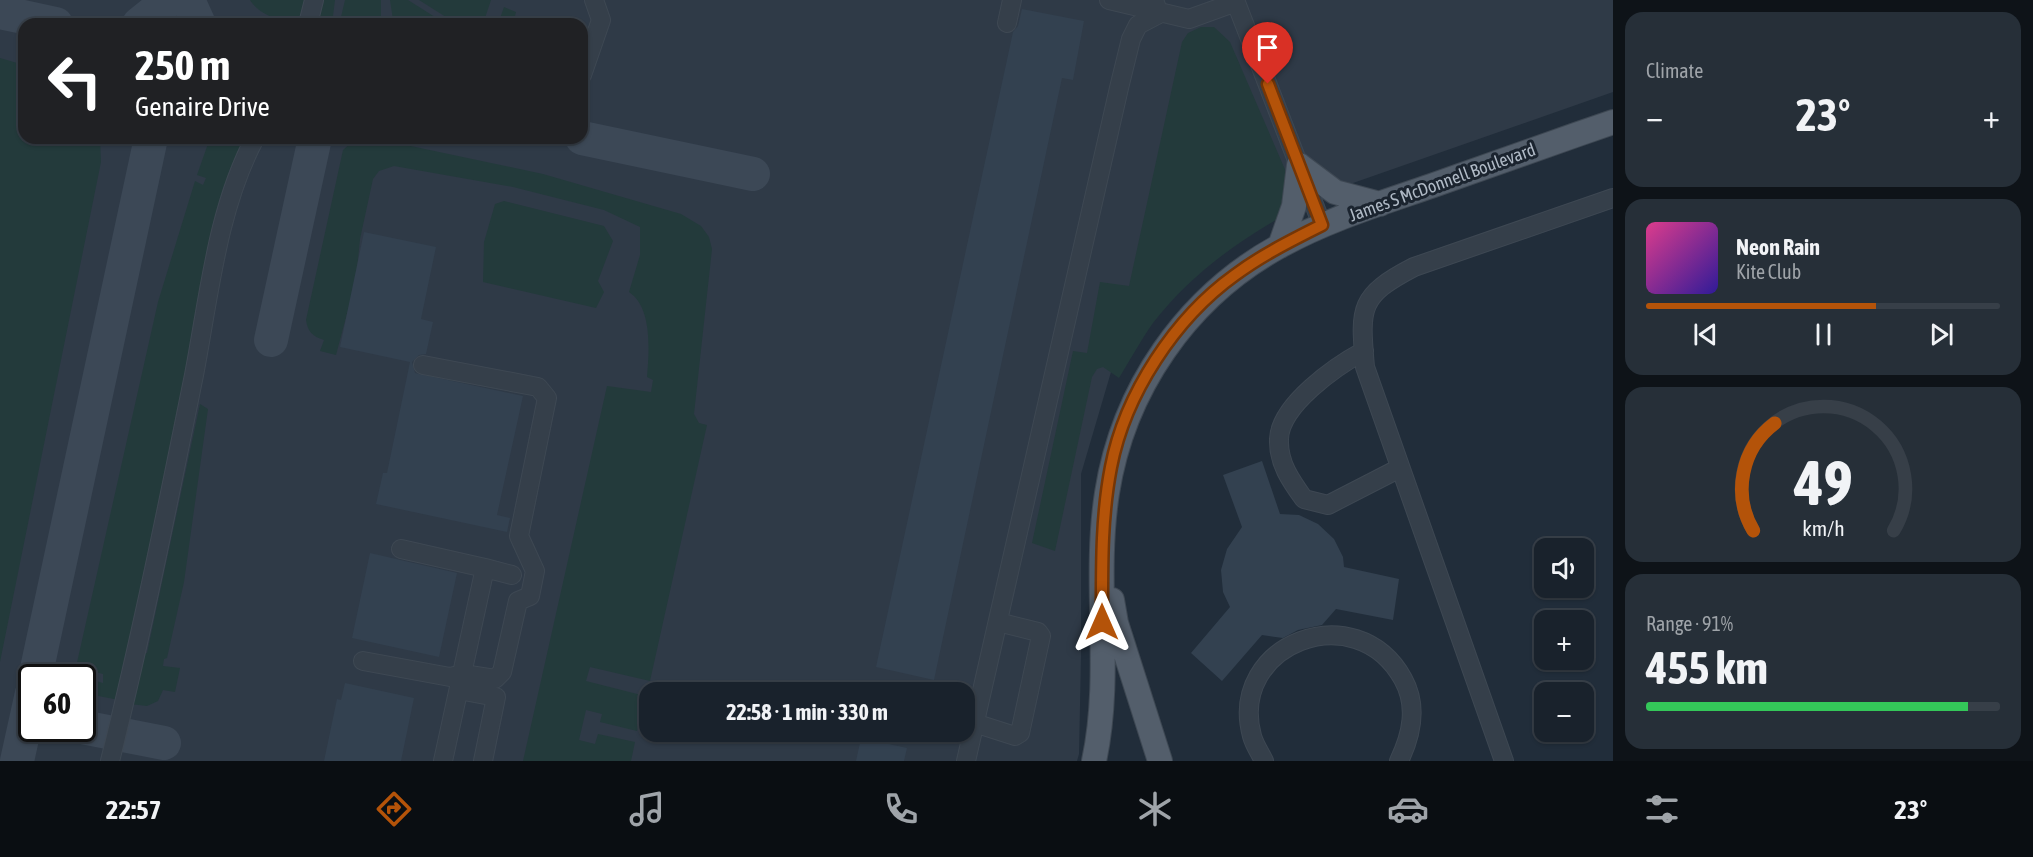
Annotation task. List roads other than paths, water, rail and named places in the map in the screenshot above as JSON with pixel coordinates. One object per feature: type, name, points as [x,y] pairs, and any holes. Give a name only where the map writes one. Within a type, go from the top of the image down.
[{"type":"main road","name":"James S McDonnell Boulevard","points":[[1094,761],[1102,711],[1102,552],[1111,464],[1131,407],[1166,346],[1211,295],[1232,276],[1280,246],[1322,225],[1613,122]]},
{"type":"main road","points":[[1280,246],[1294,206],[1299,165],[1335,192],[1380,204]]},
{"type":"main road","points":[[1102,552],[1116,623],[1160,761]]},
{"type":"street","points":[[310,18],[314,0]]},
{"type":"street","points":[[588,58],[601,20],[594,0]]},
{"type":"street","points":[[1007,22],[1012,0]]},
{"type":"street","points":[[1109,0],[1156,7],[1189,19],[1236,1],[1322,225]]},
{"type":"street","points":[[975,704],[998,622],[1131,39],[1138,24],[1156,7],[1173,0]]},
{"type":"street","points":[[110,761],[164,524],[222,236],[241,165],[252,144]]},
{"type":"street","points":[[1504,761],[1365,367],[1361,323],[1371,297],[1386,281],[1414,267],[1613,198]]},
{"type":"street","points":[[1364,351],[1336,366],[1285,417],[1279,439],[1285,471],[1304,499],[1328,505],[1400,468]]},
{"type":"street","points":[[423,365],[538,387],[547,398],[519,536],[535,571],[530,596],[518,601],[502,672],[495,679],[461,682]]},
{"type":"street","points":[[401,549],[512,575]]},
{"type":"street","points":[[443,761],[485,568]]},
{"type":"street","points":[[975,724],[1015,736],[1020,733],[1041,636],[1038,632],[998,622]]},
{"type":"street","points":[[1264,761],[1252,736],[1250,709],[1257,682],[1272,659],[1294,642],[1321,634],[1348,635],[1374,646],[1395,664],[1408,688],[1413,714],[1409,740],[1399,761]]},
{"type":"street","points":[[363,661],[450,677],[496,697],[483,761]]},
{"type":"street","points":[[966,761],[968,742]]}]
